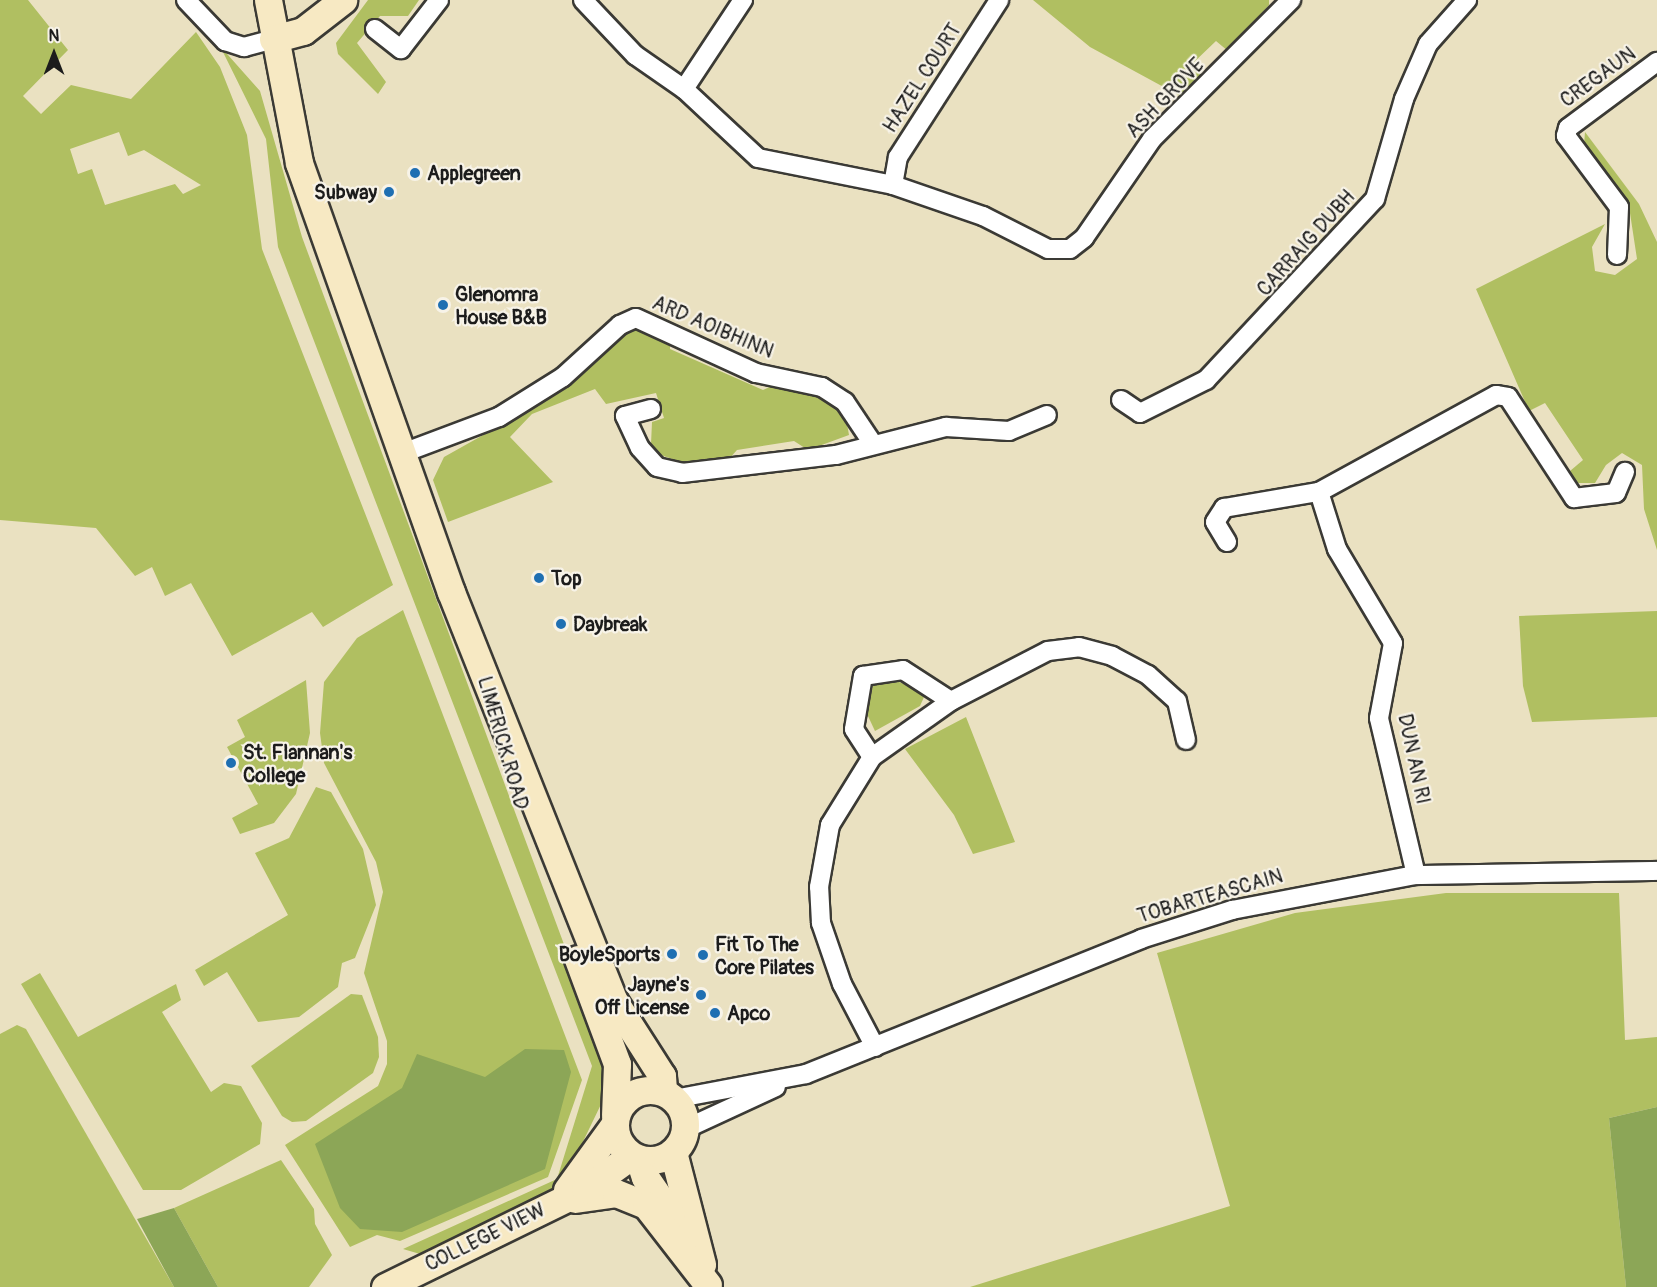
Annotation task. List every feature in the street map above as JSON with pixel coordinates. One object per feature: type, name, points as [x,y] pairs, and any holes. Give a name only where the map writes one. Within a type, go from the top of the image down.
[{"type":"main road","points":[[268,0],[273,39],[299,163],[481,667]]},
{"type":"main road","points":[[273,39],[303,31],[343,0]]},
{"type":"main road","name":"LIMERICK ROAD","points":[[481,667],[614,1001],[662,1076],[669,1095]]},
{"type":"main road","name":"LIMERICK ROAD","points":[[481,667],[515,789],[616,1064],[615,1120]]},
{"type":"main road","points":[[637,1092],[669,1095],[709,1286],[635,1157],[621,1146],[615,1120],[637,1092]]},
{"type":"main road","name":"COLLEGE VIEW","points":[[554,1204],[586,1169],[615,1120]]},
{"type":"main road","points":[[635,1157],[659,1160],[679,1141]]},
{"type":"main road","name":"COLLEGE VIEW","points":[[385,1287],[585,1190],[635,1157]]},
{"type":"main road","name":"COLLEGE VIEW","points":[[554,1204],[616,1193],[646,1205],[709,1286]]},
{"type":"street","points":[[186,0],[225,40],[244,47],[273,39]]},
{"type":"street","points":[[375,29],[401,49],[439,0]]},
{"type":"street","points":[[583,0],[635,55],[684,89],[723,129],[758,158],[782,166],[893,185]]},
{"type":"street","points":[[684,89],[743,0]]},
{"type":"street","name":"HAZEL COURT","points":[[893,185],[898,156],[999,0]]},
{"type":"street","name":"ASH GROVE","points":[[893,185],[983,216],[1048,249],[1070,249],[1084,238],[1152,139],[1291,0]]},
{"type":"street","name":"CARRAIG DUBH","points":[[1121,400],[1140,413],[1206,380],[1367,208],[1428,44],[1467,0]]},
{"type":"street","name":"CREGAUN","points":[[1617,255],[1619,207],[1566,136],[1568,128],[1657,62]]},
{"type":"street","name":"ARD AOIBHINN","points":[[403,453],[499,417],[563,377],[620,325],[636,318],[756,373],[822,387],[845,402],[873,444]]},
{"type":"street","points":[[1227,542],[1215,522],[1224,508],[1319,492],[1496,395],[1508,397],[1574,498],[1616,493],[1626,472]]},
{"type":"street","points":[[651,409],[625,416],[640,448],[657,467],[682,473],[836,455],[946,427],[1009,431],[1047,415]]},
{"type":"street","name":"DUN AN RI","points":[[1319,492],[1337,549],[1393,643],[1379,718],[1416,875]]},
{"type":"street","points":[[875,1047],[842,984],[821,923],[819,887],[830,825],[872,757],[951,701],[1048,651],[1078,647],[1112,656],[1148,675],[1177,701],[1186,740]]},
{"type":"street","points":[[872,757],[854,729],[863,676],[903,670],[951,701]]},
{"type":"street","name":"TOBARTEASCAIN","points":[[679,1141],[800,1076],[1141,939],[1244,907],[1416,875],[1657,871]]},
{"type":"street","name":"TOBARTEASCAIN","points":[[669,1095],[800,1076]]},
{"type":"green space","points":[[0,0],[28,0],[68,50],[23,96],[41,114],[71,85],[131,99],[196,32],[220,67],[247,135],[262,249],[393,585],[323,627],[312,612],[232,656],[191,583],[165,596],[152,567],[135,576],[96,528],[0,520]],"holes":[[[119,132],[128,156],[144,150],[201,185],[183,194],[175,184],[105,205],[92,169],[78,174],[70,149]]]},
{"type":"green space","points":[[368,0],[419,0],[408,16],[380,16],[357,43],[386,82],[378,94],[338,54],[336,43]]},
{"type":"green space","points":[[1033,0],[1269,0],[1269,5],[1228,51],[1216,41],[1192,64],[1202,76],[1182,97],[1090,47]]},
{"type":"green space","points":[[220,46],[260,91],[302,237],[605,1055],[606,1094],[562,1185],[420,1254],[403,1249],[557,1179],[592,1066],[278,247],[266,139]]},
{"type":"green space","points":[[1585,132],[1639,204],[1657,242],[1657,550],[1644,509],[1642,465],[1622,453],[1606,465],[1595,483],[1576,483],[1570,471],[1583,460],[1545,403],[1529,411],[1476,289],[1605,224],[1592,247],[1595,271],[1615,275],[1637,259],[1628,200],[1584,145]]},
{"type":"green space","points":[[639,329],[670,338],[670,349],[763,390],[774,385],[821,396],[846,418],[849,435],[808,450],[794,441],[737,450],[728,460],[689,465],[658,454],[651,444],[652,422],[664,418],[656,393],[606,404],[595,389],[532,414],[510,437],[553,482],[448,522],[433,480],[444,457],[562,391],[626,332]]},
{"type":"green space","points":[[403,610],[582,1080],[548,1177],[400,1241],[377,1235],[350,1247],[285,1145],[378,1086],[387,1064],[387,1041],[364,973],[383,892],[376,862],[324,763],[320,733],[324,682],[357,638]]},
{"type":"green space","points":[[1657,611],[1657,717],[1532,722],[1523,686],[1519,616]]},
{"type":"green space","points":[[306,680],[310,733],[296,794],[274,823],[240,834],[232,818],[258,804],[227,747],[245,737],[237,720]]},
{"type":"green space","points":[[899,682],[918,690],[924,697],[920,706],[875,731],[867,714],[873,684]]},
{"type":"green space","points":[[966,717],[1015,842],[973,854],[954,815],[905,749]]},
{"type":"green space","points":[[316,787],[331,792],[363,849],[376,905],[355,958],[342,963],[338,987],[299,1017],[258,1022],[227,972],[204,986],[195,970],[288,915],[255,853],[289,838]]},
{"type":"green space","points":[[1446,893],[1619,893],[1625,1040],[1657,1037],[1657,1107],[1609,1118],[1626,1287],[970,1287],[1230,1206],[1157,953],[1295,913]]},
{"type":"green space","points":[[40,973],[78,1037],[176,984],[181,1000],[162,1012],[211,1092],[224,1083],[241,1086],[262,1123],[260,1144],[181,1190],[143,1190],[21,984]]},
{"type":"green space","points":[[351,994],[362,995],[378,1037],[379,1057],[373,1073],[306,1121],[292,1122],[282,1116],[251,1066]]},
{"type":"green space","points":[[17,1025],[26,1029],[174,1287],[0,1287],[0,1034]]},
{"type":"green space","points":[[525,1049],[564,1050],[571,1072],[545,1169],[402,1232],[360,1229],[340,1208],[315,1144],[402,1088],[417,1054],[485,1077]]},
{"type":"green space","points":[[1657,1107],[1657,1287],[1626,1287],[1609,1118]]},
{"type":"green space","points":[[281,1160],[314,1209],[315,1224],[332,1255],[309,1287],[218,1287],[174,1208]]},
{"type":"green space","points":[[174,1208],[218,1287],[174,1287],[137,1219]]},
{"type":"place","name":"Applegreen","points":[[415,173]]},
{"type":"place","name":"Subway","points":[[389,192]]},
{"type":"place","name":"Glenomra House B&B","points":[[443,305]]},
{"type":"place","name":"Top","points":[[539,578]]},
{"type":"place","name":"Daybreak","points":[[561,624]]},
{"type":"place","name":"St. Flannan's College","points":[[231,763]]},
{"type":"place","name":"BoyleSports","points":[[672,954]]},
{"type":"place","name":"Fit To The Core Pilates","points":[[703,955]]},
{"type":"place","name":"Jayne's Off License","points":[[701,995]]},
{"type":"place","name":"Apco","points":[[715,1013]]}]
